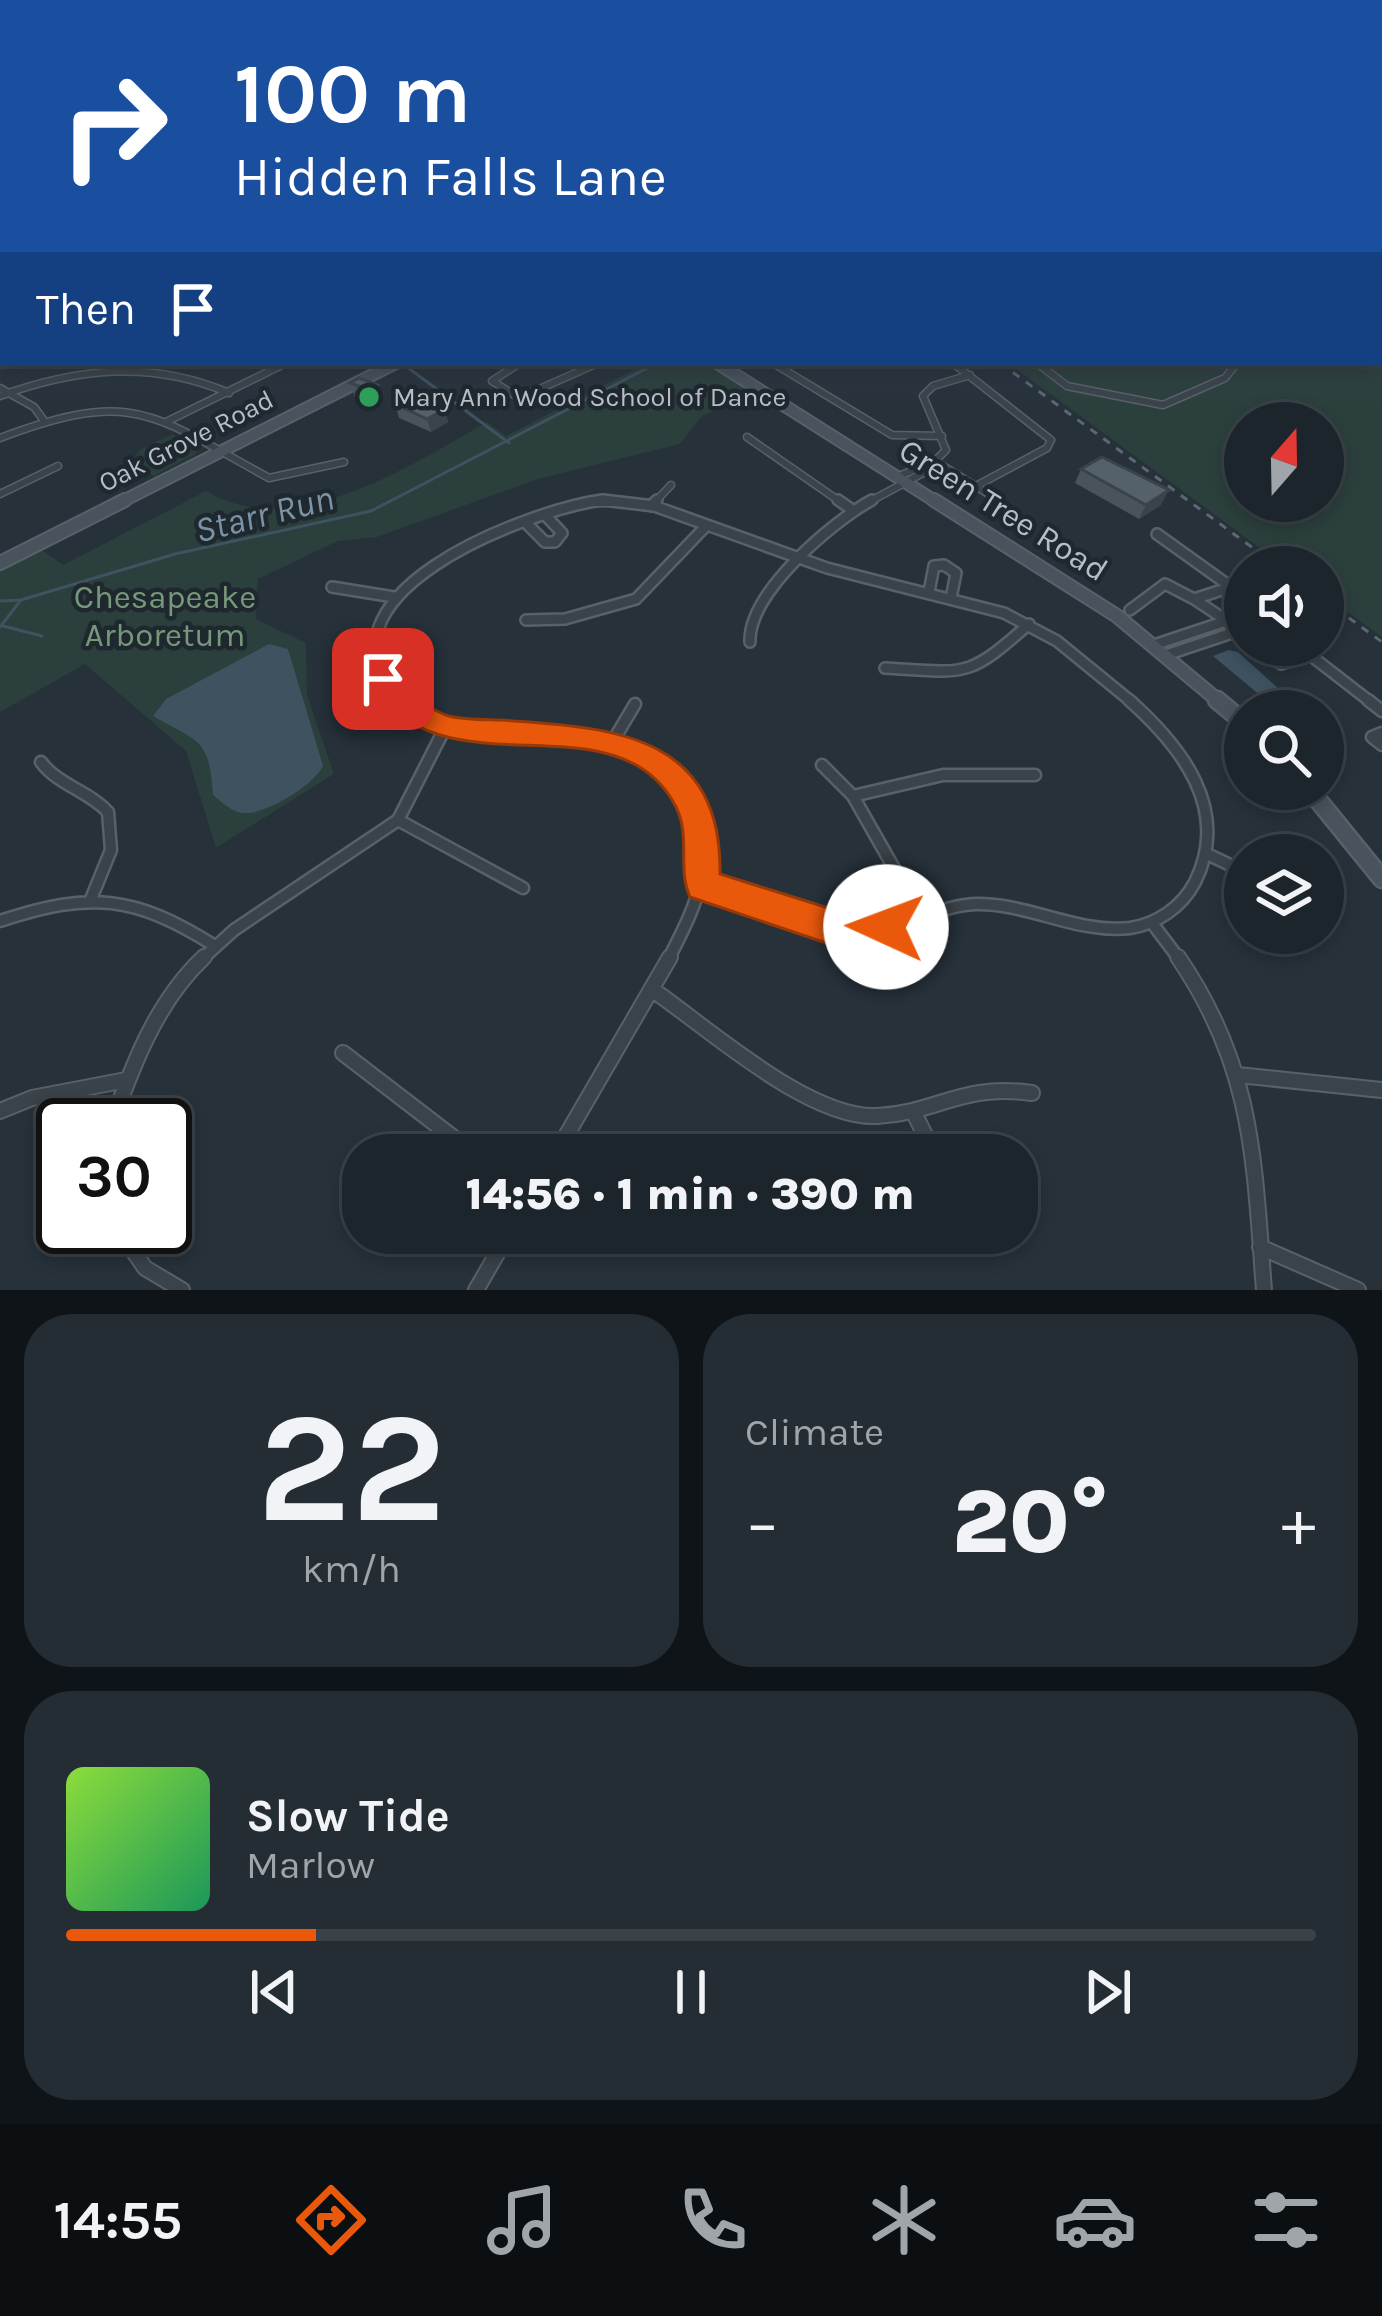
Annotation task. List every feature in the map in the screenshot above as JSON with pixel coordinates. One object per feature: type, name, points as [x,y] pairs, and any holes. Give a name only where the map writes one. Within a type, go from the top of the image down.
[{"type":"street","points":[[80,374],[84,366]]},
{"type":"street","points":[[168,421],[278,366]]},
{"type":"street","name":"Oak Grove Road","points":[[0,563],[389,366]]},
{"type":"street","points":[[515,366],[492,381],[519,398],[591,366]]},
{"type":"street","name":"Green Tree Road","points":[[722,366],[1117,616],[1224,705]]},
{"type":"street","points":[[778,366],[892,435],[942,436]]},
{"type":"street","points":[[957,366],[1051,440],[1047,448],[976,486]]},
{"type":"street","points":[[1041,366],[1067,386],[1157,405],[1225,378],[1235,366]]},
{"type":"street","points":[[3,392],[80,374],[169,371],[200,378],[229,393]]},
{"type":"street","points":[[750,642],[753,620],[821,531],[946,453],[923,396],[933,386],[970,375]]},
{"type":"street","points":[[3,392],[34,407],[45,422]]},
{"type":"street","points":[[0,438],[45,422],[118,412],[168,421],[273,478],[344,462]]},
{"type":"street","points":[[747,437],[851,509]]},
{"type":"street","points":[[935,461],[998,500]]},
{"type":"street","points":[[0,494],[58,466]]},
{"type":"street","points":[[651,506],[671,485]]},
{"type":"street","points":[[567,1134],[653,990],[702,885],[704,842],[690,801],[654,761],[614,741],[445,728],[406,707],[383,679],[376,647],[394,596],[440,560],[526,523],[602,500],[651,506],[798,558],[951,598],[1029,624],[1100,675],[1181,752],[1209,813],[1207,854],[1189,894],[1152,923],[1131,928],[1084,926],[1000,904],[945,907],[876,931],[852,932],[702,885]]},
{"type":"street","points":[[526,523],[545,542],[558,541],[562,533],[546,516]]},
{"type":"street","points":[[526,620],[565,619],[636,598],[706,526]]},
{"type":"street","points":[[1157,534],[1231,587],[1195,599]]},
{"type":"street","points":[[928,592],[934,566],[944,565],[956,573],[951,598]]},
{"type":"street","points":[[1130,610],[1165,584],[1224,617]]},
{"type":"street","points":[[332,587],[394,596]]},
{"type":"street","points":[[1160,650],[1224,622]]},
{"type":"street","points":[[885,668],[948,672],[980,667],[1029,624]]},
{"type":"street","points":[[1160,650],[1224,636]]},
{"type":"street","points":[[1324,666],[1382,711]]},
{"type":"street","points":[[614,741],[635,704]]},
{"type":"street","points":[[121,1098],[160,1010],[187,973],[215,946],[398,820],[445,728]]},
{"type":"street","points":[[1382,733],[1372,737],[1382,746]]},
{"type":"street","points":[[41,762],[48,775],[83,788],[108,812],[111,850],[91,899]]},
{"type":"street","points":[[821,765],[853,796],[920,914]]},
{"type":"street","points":[[853,796],[939,772],[986,770],[1035,776]]},
{"type":"street","points":[[1326,810],[1382,879]]},
{"type":"street","points":[[398,820],[523,888]]},
{"type":"street","points":[[1207,854],[1224,862]]},
{"type":"street","points":[[0,921],[91,899],[115,899],[156,909],[215,946]]},
{"type":"street","points":[[1152,923],[1200,992],[1238,1075],[1264,1290]]},
{"type":"street","points":[[653,990],[814,1102],[864,1118],[913,1111],[982,1086],[1032,1093]]},
{"type":"street","points":[[344,1053],[449,1134]]},
{"type":"street","points":[[1238,1075],[1382,1090]]},
{"type":"street","points":[[0,1111],[32,1098],[127,1080]]},
{"type":"street","points":[[913,1111],[924,1134]]},
{"type":"street","points":[[1260,1247],[1358,1290]]},
{"type":"street","points":[[135,1254],[145,1268],[182,1290]]},
{"type":"street","points":[[476,1290],[497,1254]]},
{"type":"green space","name":"Chesapeake Arboretum","points":[[641,366],[712,366],[770,403],[724,407],[702,416],[680,444],[538,479],[377,537],[338,541],[258,579],[256,619],[306,643],[307,695],[334,774],[216,848],[186,751],[85,664],[0,712],[0,567],[36,546],[63,565],[206,491],[240,505],[313,504],[387,477],[487,422],[506,436]]},
{"type":"green space","points":[[1012,366],[1382,366],[1382,637],[1344,609],[1344,546],[1257,546],[1225,522],[1344,522],[1344,402],[1224,402],[1224,522]]},
{"type":"green space","points":[[173,434],[198,449],[196,454],[154,476],[130,463],[141,449]]},
{"type":"water","points":[[269,644],[288,649],[323,766],[290,796],[243,813],[213,795],[209,762],[199,744],[153,716],[166,699]]},
{"type":"water","points":[[1225,666],[1253,666],[1280,690],[1254,690]]},
{"type":"building","points":[[359,378],[378,385],[370,390],[350,383]]},
{"type":"building","points":[[420,395],[445,409],[427,419],[395,404]]},
{"type":"building","points":[[1102,457],[1169,490],[1146,505],[1081,469]]},
{"type":"waterway","name":"Starr Run","points":[[406,366],[506,441]]},
{"type":"waterway","name":"Starr Run","points":[[506,441],[651,366]]},
{"type":"waterway","name":"Starr Run","points":[[21,600],[175,554],[371,511],[506,441]]},
{"type":"waterway","name":"Starr Run","points":[[0,601],[21,600]]},
{"type":"waterway","name":"Starr Run","points":[[0,627],[21,600]]},
{"type":"waterway","points":[[3,626],[42,636]]},
{"type":"railway","points":[[1004,366],[1250,546]]},
{"type":"railway","points":[[1344,614],[1382,642]]},
{"type":"place","name":"Mary Ann Wood School of Dance","points":[[369,397]]},
{"type":"route","points":[[383,679],[406,707],[445,728],[599,739],[636,751],[670,774],[690,801],[704,842],[702,885],[841,930],[886,927]]}]
